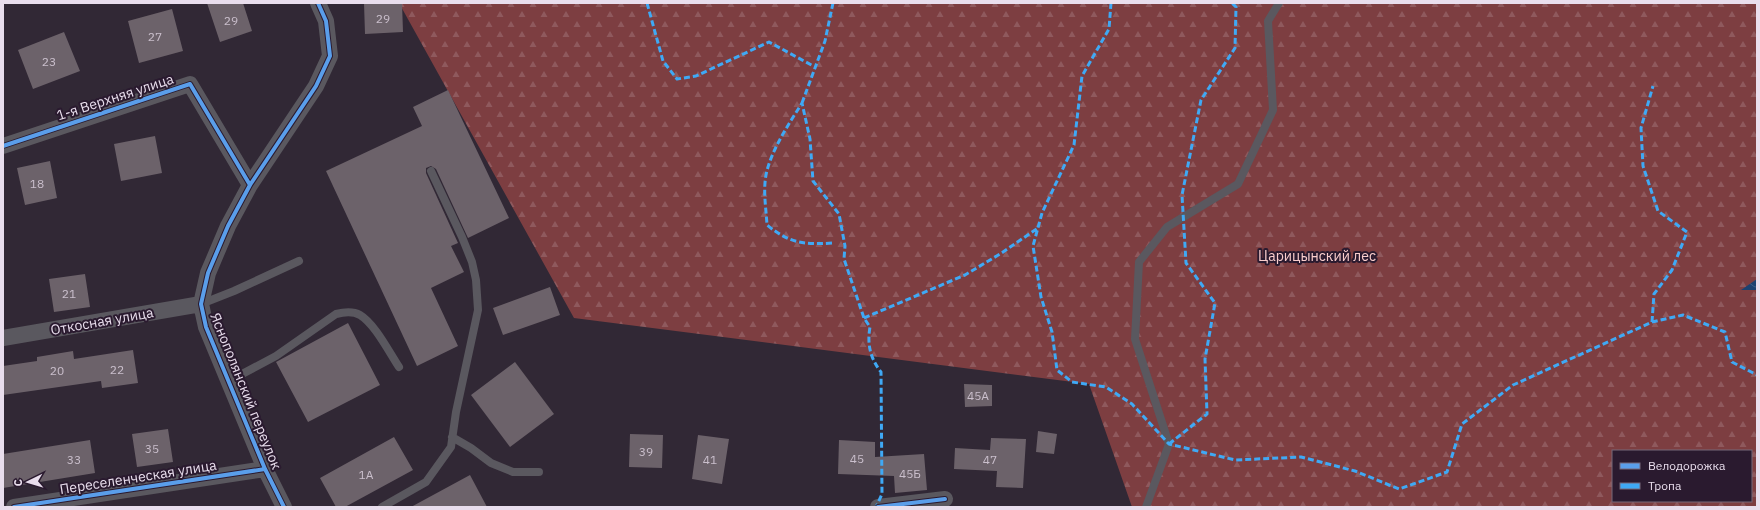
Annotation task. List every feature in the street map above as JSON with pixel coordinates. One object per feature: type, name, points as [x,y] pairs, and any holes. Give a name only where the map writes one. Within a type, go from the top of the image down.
[{"type":"street","name":"Яснополянский переулок","points":[[284,507],[265,468],[206,326],[201,304],[208,273],[228,226],[250,186],[316,86],[330,56],[326,21],[318,3]]},
{"type":"street","name":"1-я Верхняя улица","points":[[3,146],[190,84],[250,186]]},
{"type":"street","name":"Откосная улица","points":[[3,338],[201,304]]},
{"type":"street","name":"Переселенческая улица","points":[[14,507],[265,468]]},
{"type":"street","points":[[878,507],[945,499]]},
{"type":"lane","points":[[1146,507],[1169,444],[1135,339],[1140,262],[1167,227],[1238,184],[1273,110],[1268,21],[1278,3]]},
{"type":"lane","points":[[382,507],[426,482],[451,447],[462,383],[478,310],[476,280],[462,237],[431,171]]},
{"type":"lane","points":[[201,304],[234,291],[299,261]]},
{"type":"lane","points":[[229,381],[276,356],[336,314],[346,312],[359,314],[369,322],[399,367]]},
{"type":"lane","points":[[452,437],[471,448],[491,463],[513,472],[539,472]]},
{"type":"green space","name":"Царицынский лес","points":[[399,3],[1757,3],[1757,507],[1132,507],[1089,384],[574,318]]},
{"type":"water","points":[[1757,279],[1757,290],[1741,290]]},
{"type":"building","points":[[207,3],[243,3],[252,31],[220,42]]},
{"type":"building","points":[[364,3],[402,3],[403,32],[365,34]]},
{"type":"building","points":[[172,9],[183,51],[139,63],[128,21]]},
{"type":"building","points":[[64,32],[80,71],[33,89],[18,50]]},
{"type":"building","points":[[448,90],[509,218],[468,238],[436,169],[431,166],[426,168],[426,173],[458,243],[451,246],[464,272],[431,288],[458,346],[417,366],[326,171],[422,126],[413,107]]},
{"type":"building","points":[[155,136],[162,173],[121,181],[114,144]]},
{"type":"building","points":[[50,161],[57,198],[25,205],[17,168]]},
{"type":"building","points":[[85,274],[90,307],[54,312],[49,279]]},
{"type":"building","points":[[550,287],[560,315],[503,335],[493,308]]},
{"type":"building","points":[[348,323],[380,385],[308,422],[276,362]]},
{"type":"building","points":[[133,350],[138,383],[102,388],[101,381],[3,395],[3,366],[37,361],[37,357],[73,351],[74,359]]},
{"type":"building","points":[[515,362],[554,414],[510,447],[471,395]]},
{"type":"building","points":[[964,384],[992,385],[992,406],[965,407]]},
{"type":"building","points":[[168,429],[173,462],[137,467],[132,434]]},
{"type":"building","points":[[1038,431],[1057,434],[1054,454],[1036,452]]},
{"type":"building","points":[[630,434],[663,435],[662,468],[629,467]]},
{"type":"building","points":[[698,435],[729,439],[722,484],[692,479]]},
{"type":"building","points":[[394,437],[413,470],[345,507],[336,507],[320,478]]},
{"type":"building","points":[[991,438],[1026,439],[1023,488],[996,487],[997,471],[954,469],[955,448],[990,450]]},
{"type":"building","points":[[90,440],[95,473],[3,488],[3,454]]},
{"type":"building","points":[[839,440],[875,442],[875,457],[924,454],[927,490],[895,493],[894,476],[838,474]]},
{"type":"building","points":[[470,475],[487,507],[411,507]]},
{"type":"marked path","points":[[647,3],[663,61],[677,79],[696,76],[769,42],[815,67]]},
{"type":"marked path","points":[[802,103],[825,41],[833,3]]},
{"type":"marked path","points":[[1111,3],[1109,29],[1082,76],[1074,145],[1042,213],[1033,246],[1041,297],[1052,332],[1057,370],[1072,382],[1106,387],[1132,404],[1169,444],[1235,460],[1301,457],[1355,471],[1399,489],[1447,472],[1462,424],[1513,385],[1652,322],[1683,315],[1725,332],[1732,362],[1757,375]]},
{"type":"marked path","points":[[1169,444],[1207,414],[1205,359],[1215,303],[1186,263],[1182,195],[1201,100],[1235,48],[1236,7],[1232,3]]},
{"type":"marked path","points":[[1652,322],[1654,294],[1672,270],[1687,232],[1658,211],[1643,166],[1641,128],[1653,86]]},
{"type":"marked path","points":[[832,243],[813,244],[797,242],[782,236],[767,225],[765,187],[768,166],[781,138],[802,103],[810,139],[813,181],[839,214],[845,246],[844,259],[864,318],[870,327],[870,351],[877,367],[881,372],[882,494],[876,507]]},
{"type":"marked path","points":[[864,318],[965,275],[1000,254],[1038,228]]},
{"type":"cycle path","points":[[284,507],[265,469],[206,327],[201,304],[208,273],[228,226],[250,185],[316,86],[330,56],[326,21],[318,3]]},
{"type":"cycle path","points":[[3,146],[190,84],[250,185]]},
{"type":"cycle path","points":[[14,507],[265,469]]},
{"type":"cycle path","points":[[878,507],[945,499]]}]
